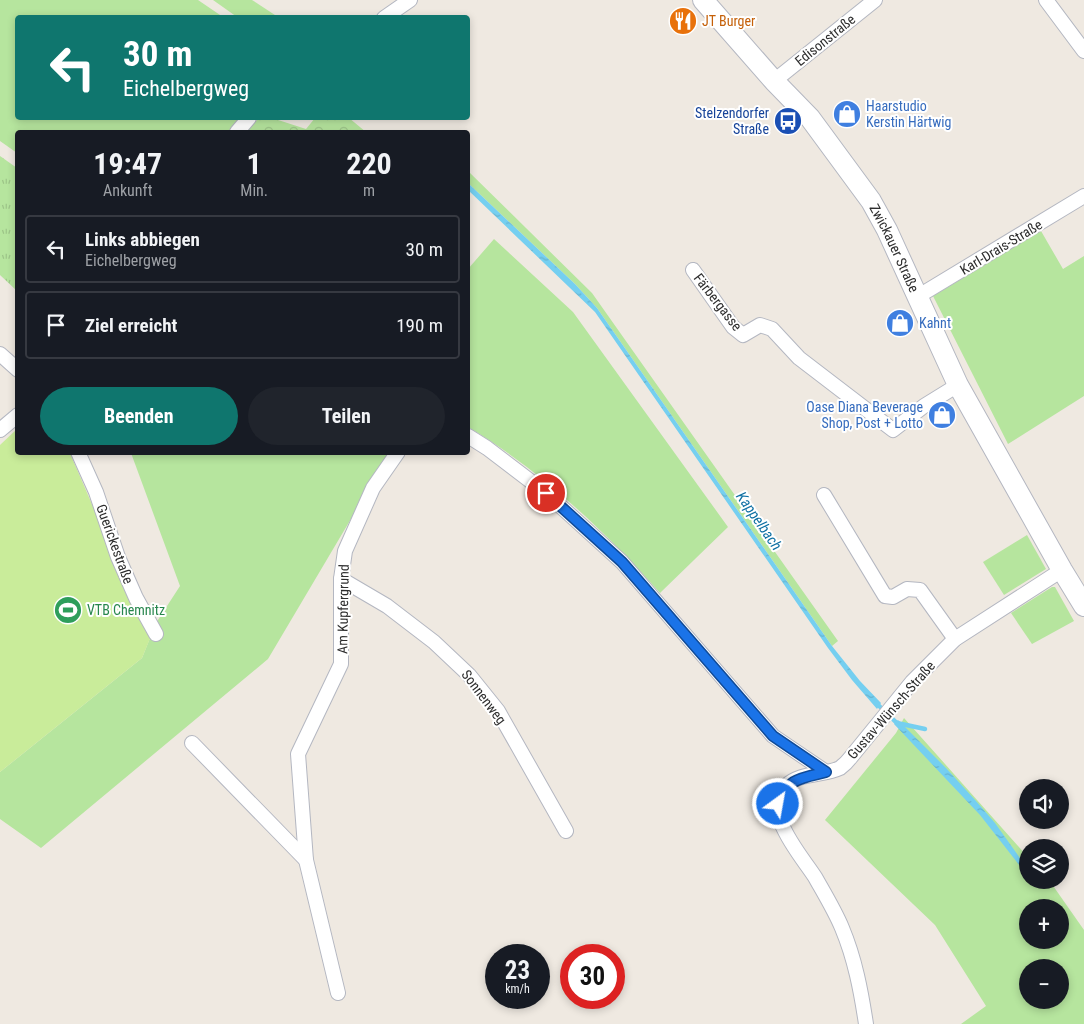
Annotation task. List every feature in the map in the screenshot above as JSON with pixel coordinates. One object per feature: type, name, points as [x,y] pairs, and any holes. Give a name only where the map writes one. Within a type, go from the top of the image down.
[{"type":"main road","name":"Zwickauer Straße","points":[[703,0],[774,81],[810,118],[871,201],[887,230],[958,385],[1084,606]]},
{"type":"street","points":[[388,15],[410,0]]},
{"type":"street","name":"Edisonstraße","points":[[774,81],[875,0]]},
{"type":"street","points":[[1046,0],[1084,51]]},
{"type":"street","points":[[239,130],[247,120]]},
{"type":"street","name":"Karl-Drais-Straße","points":[[917,297],[1084,196]]},
{"type":"street","name":"Färbergasse","points":[[693,270],[733,327],[743,334],[760,325],[772,329],[799,358],[893,430],[924,406],[958,385]]},
{"type":"street","points":[[0,354],[15,367]]},
{"type":"street","points":[[0,430],[15,418]]},
{"type":"street","points":[[470,437],[546,493],[622,562],[773,736],[826,772]]},
{"type":"street","name":"Guerickestraße","points":[[79,455],[96,492],[118,557],[136,598],[156,634]]},
{"type":"street","name":"Am Kupfergrund","points":[[338,993],[306,860],[298,754],[342,664],[341,579],[345,551],[373,488],[396,455]]},
{"type":"street","points":[[824,495],[885,596],[893,597],[907,589],[920,590],[955,639]]},
{"type":"street","name":"Gustav-Wünsch-Straße","points":[[866,1024],[859,982],[842,927],[814,876],[790,843],[782,825],[778,804],[786,786],[797,779],[841,767],[876,728],[897,699],[955,639],[1062,570]]},
{"type":"street","name":"Sonnenweg","points":[[341,579],[387,606],[434,642],[469,675],[498,712],[566,831]]},
{"type":"street","points":[[192,743],[306,860]]},
{"type":"green space","points":[[0,0],[198,0],[220,15],[15,15],[15,120],[238,120],[230,130],[15,130],[15,152],[0,141]]},
{"type":"green space","points":[[213,0],[252,0],[275,15],[234,15]]},
{"type":"green space","points":[[257,120],[278,120],[306,129],[313,120],[351,120],[364,130],[247,130]]},
{"type":"green space","points":[[0,156],[15,167],[15,289],[0,275]]},
{"type":"green space","points":[[470,173],[592,293],[838,641],[832,646],[597,308],[575,284],[470,185]]},
{"type":"green space","points":[[1041,231],[1063,269],[1084,256],[1084,396],[1008,444],[933,296]]},
{"type":"green space","points":[[494,239],[573,312],[728,527],[660,593],[594,524],[570,502],[520,462],[470,428],[470,267]]},
{"type":"green space","name":"VTB Chemnitz","points":[[15,431],[15,455],[71,455],[97,516],[122,584],[151,636],[142,658],[0,772],[0,445]]},
{"type":"green space","points":[[132,455],[389,455],[268,659],[41,848],[0,819],[0,772],[142,658],[156,623],[180,586]]},
{"type":"green space","points":[[1027,535],[1046,569],[1004,595],[983,562]]},
{"type":"green space","points":[[1052,587],[1055,587],[1074,621],[1032,644],[1011,613]]},
{"type":"green space","points":[[904,718],[1019,847],[1019,889],[1055,889],[1062,899],[1019,899],[1019,949],[1069,949],[1069,909],[1084,930],[1084,1024],[961,1024],[986,1006],[935,925],[825,820],[896,733]]},
{"type":"water","points":[[470,185],[575,284],[597,308],[832,646],[860,681],[881,703],[877,709],[828,648],[595,312],[470,192]]},
{"type":"water","points":[[898,720],[976,801],[995,823],[1019,857],[1019,865],[980,815],[894,724]]},
{"type":"waterway","name":"Kappelbach","points":[[875,702],[900,726]]},
{"type":"waterway","points":[[897,723],[925,729]]},
{"type":"place","name":"JT Burger","points":[[683,21]]},
{"type":"place","name":"Haarstudio Kerstin Härtwig","points":[[847,114]]},
{"type":"place","name":"Stelzendorfer Straße","points":[[788,121]]},
{"type":"place","name":"Kahnt","points":[[900,323]]},
{"type":"place","name":"Oase Diana Beverage Shop, Post + Lotto","points":[[942,415]]},
{"type":"place","name":"VTB Chemnitz","points":[[68,610]]},
{"type":"route","points":[[546,493],[622,562],[773,736],[826,772],[797,779],[786,786],[778,804]]}]
